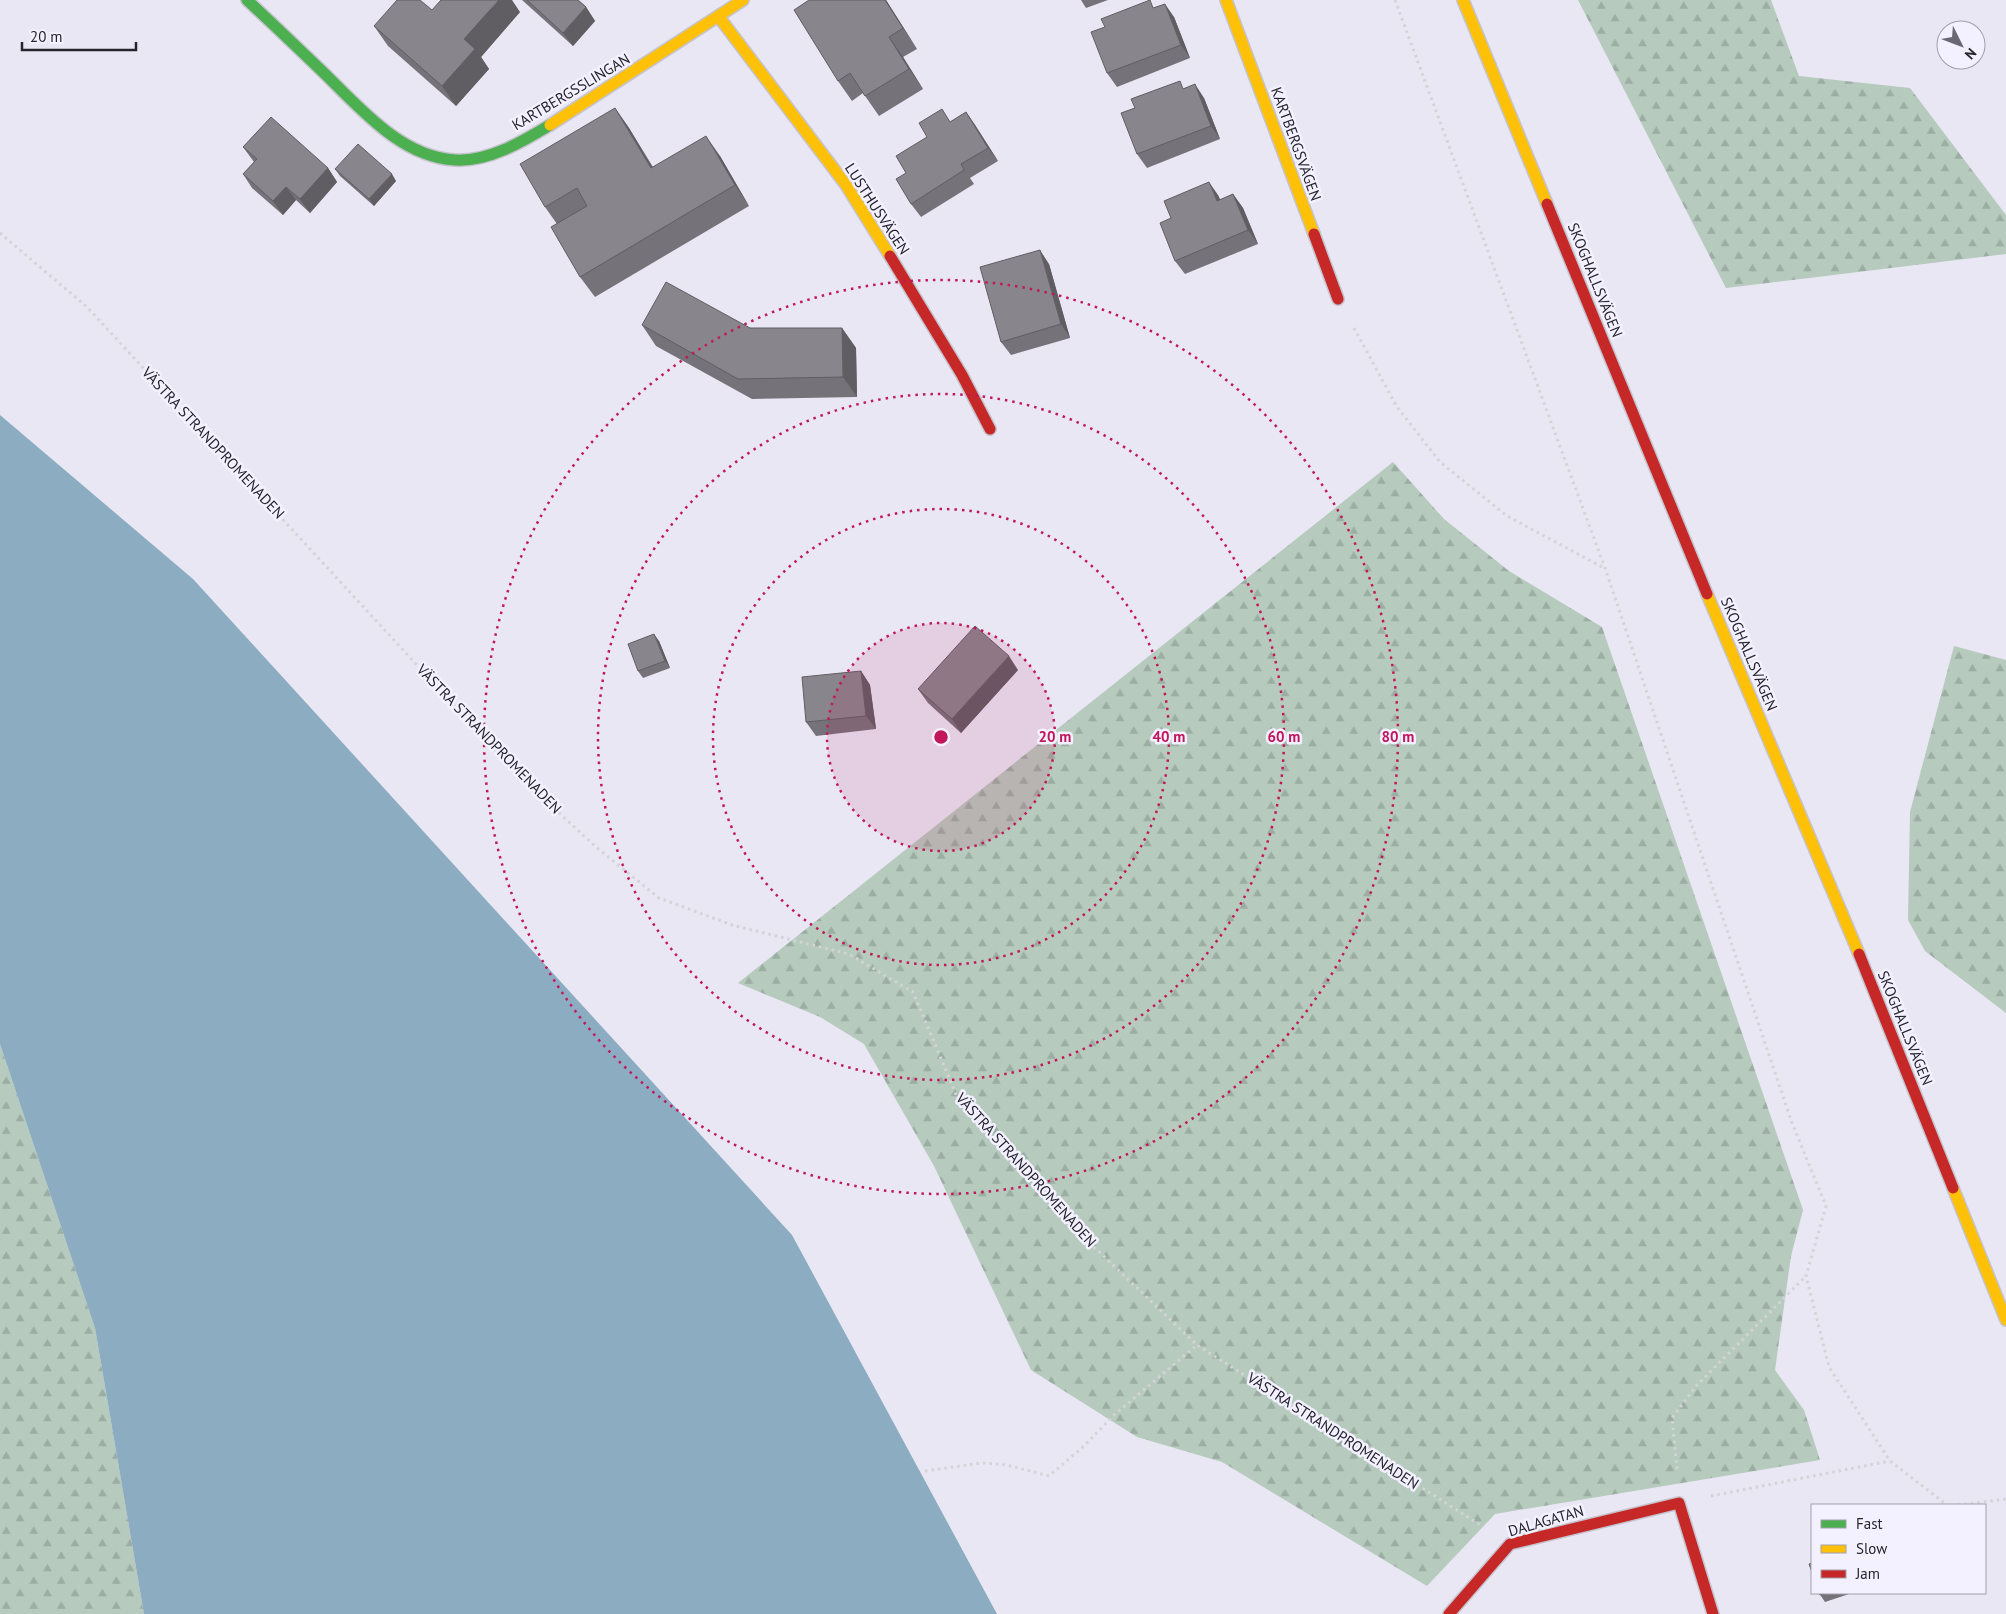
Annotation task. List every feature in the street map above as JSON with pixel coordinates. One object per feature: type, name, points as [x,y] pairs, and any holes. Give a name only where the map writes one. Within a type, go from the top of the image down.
[{"type":"street","name":"KARTBERGSSLINGAN","points":[[246,0],[380,126],[403,143],[425,154],[456,160],[488,156],[536,133],[743,0]]},
{"type":"street","name":"KARTBERGSVÄGEN","points":[[1226,0],[1338,299]]},
{"type":"street","name":"SKOGHALLSVÄGEN","points":[[1463,0],[1712,605],[1879,1003],[2006,1320]]},
{"type":"street","name":"LUSTHUSVÄGEN","points":[[719,17],[846,185],[962,375],[990,429]]},
{"type":"street","name":"DALAGATAN","points":[[1449,1614],[1510,1544],[1679,1503]]},
{"type":"street","points":[[1679,1503],[1713,1614]]},
{"type":"path","points":[[1394,0],[1605,568],[1792,1123],[1826,1206],[1806,1276],[1696,1386],[1672,1418],[1679,1503],[1890,1461]]},
{"type":"path","name":"VÄSTRA STRANDPROMENADEN","points":[[0,233],[87,307],[522,778],[596,847],[659,898],[732,925],[849,954],[913,992],[958,1099],[1094,1246],[1198,1345],[1510,1544]]},
{"type":"path","points":[[1338,299],[1397,407],[1440,462],[1507,516],[1605,568]]},
{"type":"path","points":[[1806,1276],[1830,1367],[1890,1461],[1946,1504]]},
{"type":"path","points":[[925,1471],[982,1463],[1006,1465],[1049,1476],[1084,1446],[1114,1415],[1198,1345]]},
{"type":"path","points":[[1966,1504],[2006,1499]]},
{"type":"green space","points":[[1578,0],[1771,0],[1799,76],[1910,88],[2006,215],[2006,254],[1726,288]]},
{"type":"green space","points":[[1393,462],[1444,519],[1509,571],[1602,627],[1803,1210],[1791,1256],[1775,1370],[1804,1410],[1820,1460],[1495,1514],[1427,1586],[1222,1462],[1137,1437],[1031,1370],[934,1166],[864,1044],[820,1017],[738,983]]},
{"type":"green space","points":[[1954,646],[2006,660],[2006,1013],[1925,951],[1908,920],[1910,812]]},
{"type":"green space","points":[[0,1044],[95,1328],[144,1614],[0,1614]]},
{"type":"water","points":[[0,415],[193,579],[792,1235],[997,1614],[144,1614],[95,1328],[0,1044]]},
{"type":"building","points":[[397,0],[420,0],[432,10],[441,0],[499,0],[464,39],[475,49],[442,86],[374,26]]},
{"type":"building","points":[[527,0],[578,0],[586,7],[563,33]]},
{"type":"building","points":[[809,0],[885,0],[903,28],[889,37],[909,69],[865,96],[850,73],[838,81],[794,10]]},
{"type":"building","points":[[1150,0],[1153,8],[1165,4],[1181,45],[1107,73],[1091,32],[1105,27],[1101,19]]},
{"type":"building","points":[[1180,81],[1183,89],[1195,84],[1211,126],[1137,154],[1121,113],[1135,108],[1131,99]]},
{"type":"building","points":[[615,108],[651,168],[706,136],[735,185],[580,277],[551,227],[587,206],[577,188],[545,207],[520,164]]},
{"type":"building","points":[[942,109],[950,122],[966,112],[988,148],[961,164],[964,170],[911,204],[896,179],[906,173],[896,156],[927,137],[919,123]]},
{"type":"building","points":[[271,117],[328,168],[300,199],[286,187],[273,201],[243,174],[257,159],[243,147]]},
{"type":"building","points":[[358,144],[392,174],[369,199],[335,169]]},
{"type":"building","points":[[1209,182],[1217,201],[1233,194],[1248,230],[1175,261],[1160,223],[1171,218],[1164,201]]},
{"type":"building","points":[[1040,250],[1061,324],[1001,342],[980,267]]},
{"type":"building","points":[[666,282],[750,328],[842,328],[843,377],[738,379],[642,325]]},
{"type":"building","points":[[975,626],[1009,656],[952,719],[918,689]]},
{"type":"building","points":[[654,634],[665,661],[638,671],[628,644]]},
{"type":"building","points":[[861,671],[866,716],[806,722],[802,677]]},
{"type":"traffic: fast","points":[[247,0],[367,115],[399,140],[417,150],[435,157],[455,160],[480,158],[504,150],[550,125]]},
{"type":"traffic: slow","points":[[550,125],[743,0]]},
{"type":"traffic: slow","points":[[1226,0],[1314,234]]},
{"type":"traffic: slow","points":[[1463,0],[1547,204]]},
{"type":"traffic: slow","points":[[719,17],[846,185],[890,256]]},
{"type":"traffic: slow","points":[[1707,594],[1859,954]]},
{"type":"traffic: slow","points":[[1953,1188],[2006,1320]]},
{"type":"traffic: jam","points":[[1547,204],[1707,594]]},
{"type":"traffic: jam","points":[[1314,234],[1338,299]]},
{"type":"traffic: jam","points":[[890,256],[962,375],[990,429]]},
{"type":"traffic: jam","points":[[1859,954],[1953,1188]]},
{"type":"traffic: jam","points":[[1449,1614],[1510,1544],[1679,1503],[1713,1614]]}]
